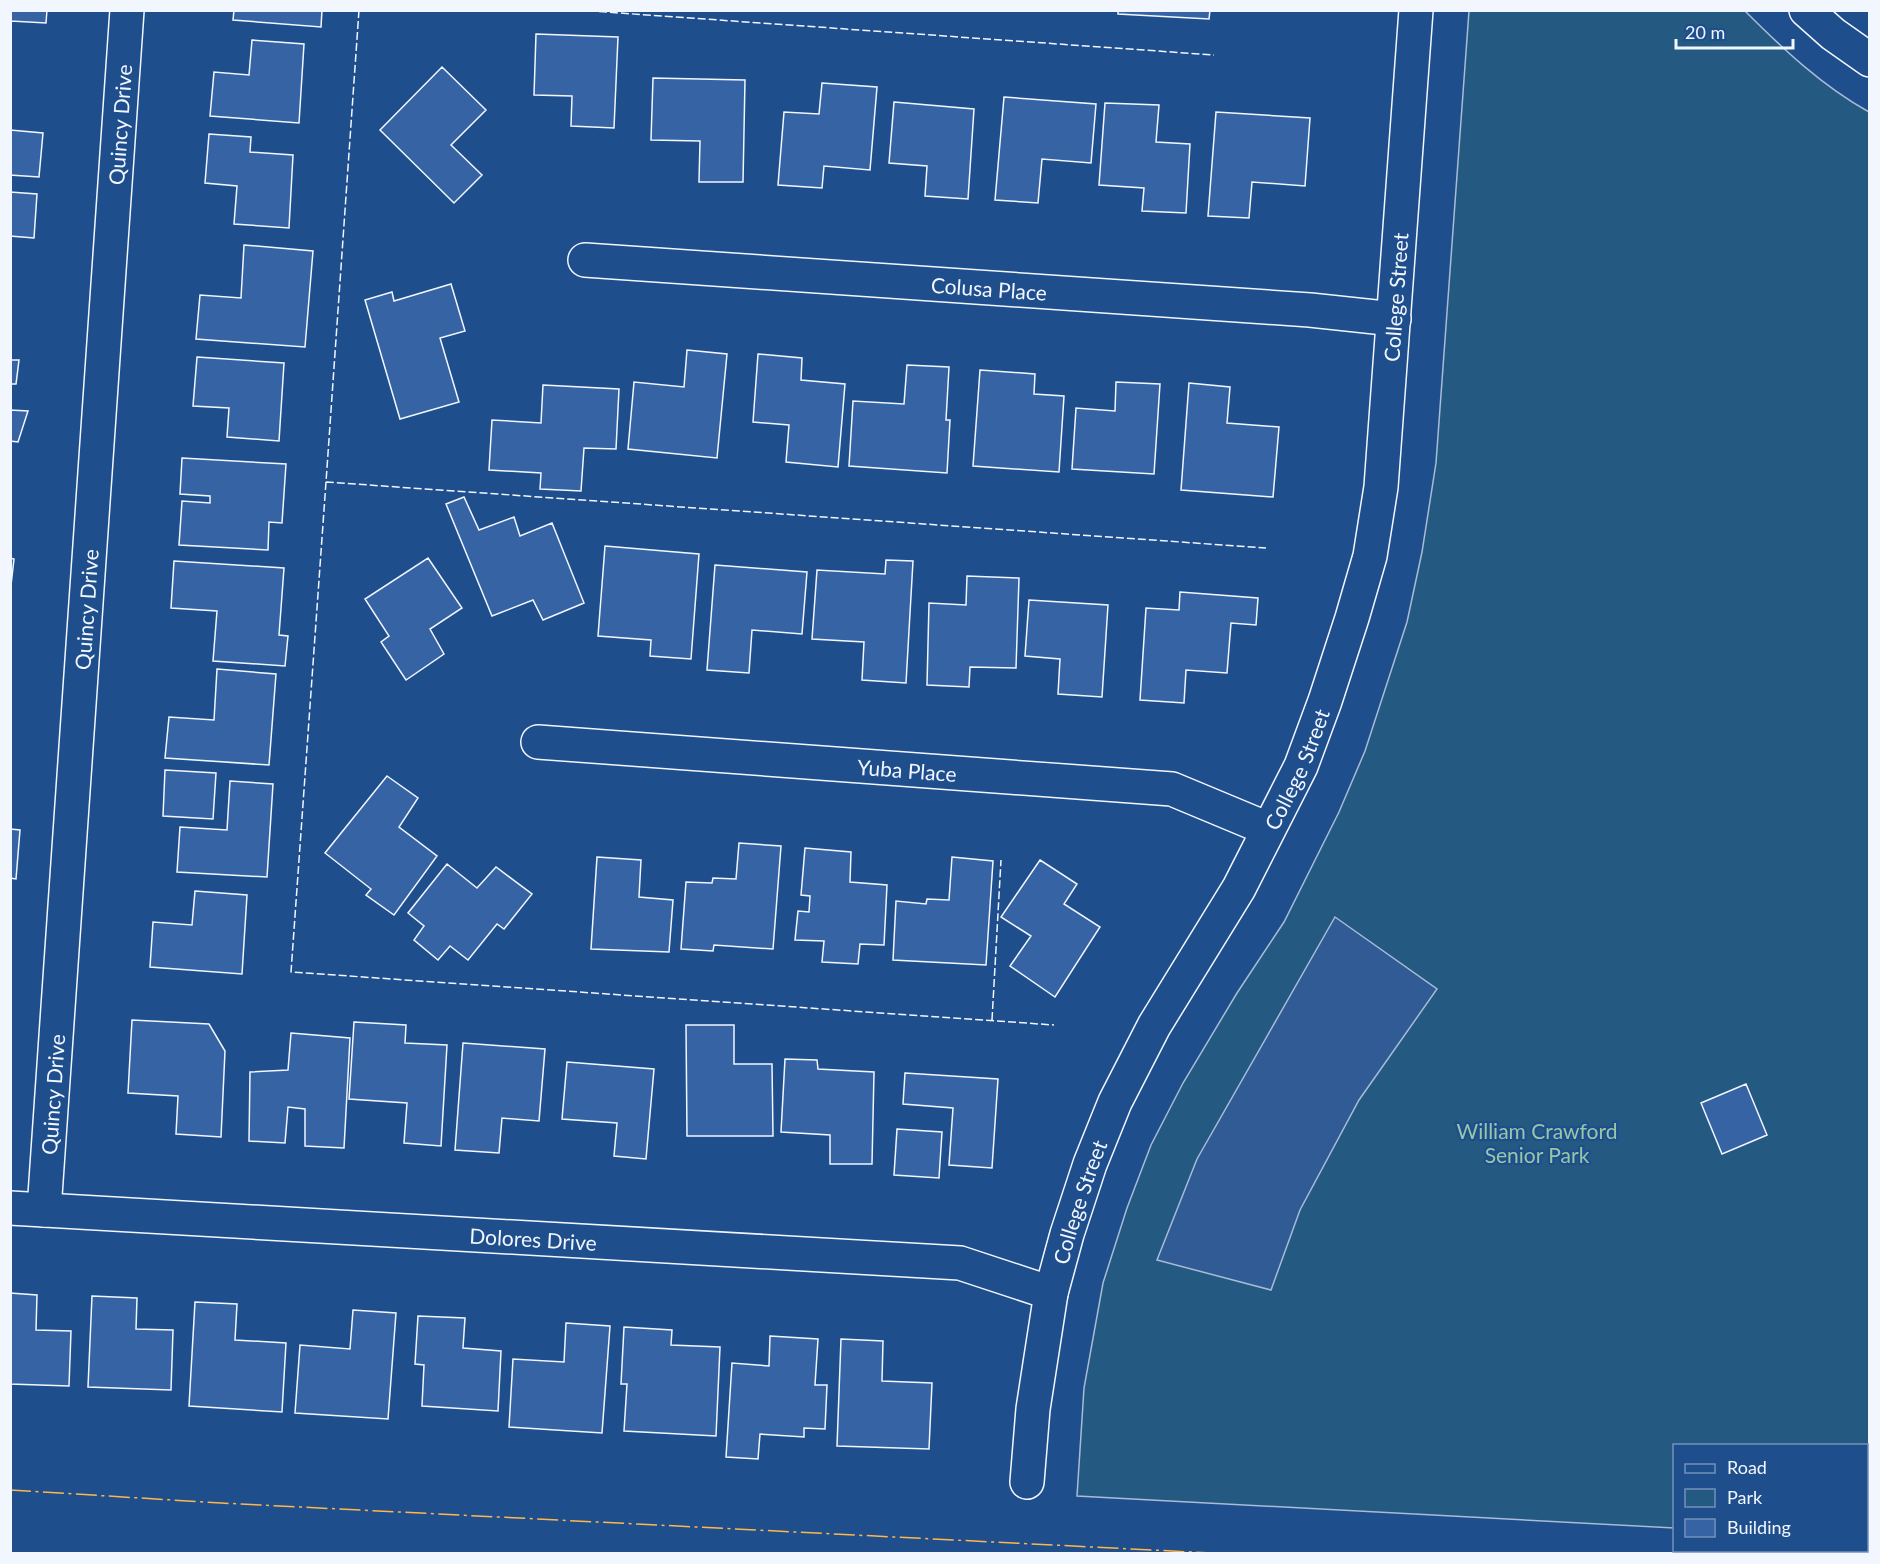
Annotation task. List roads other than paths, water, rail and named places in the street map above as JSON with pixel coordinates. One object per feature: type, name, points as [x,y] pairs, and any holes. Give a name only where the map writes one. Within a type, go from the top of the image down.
[{"type":"street","name":"Quincy Drive","points":[[44,1210],[127,10]]},
{"type":"street","name":"College Street","points":[[1027,1482],[1033,1409],[1051,1293],[1090,1164],[1115,1102],[1154,1026],[1239,888],[1300,766],[1325,701],[1370,556],[1381,487],[1416,10]]},
{"type":"street","points":[[1806,10],[1833,34],[1869,60]]},
{"type":"street","name":"Colusa Place","points":[[585,260],[1310,310],[1394,319]]},
{"type":"street","name":"Yuba Place","points":[[538,742],[1172,789],[1268,830]]},
{"type":"street","name":"Dolores Drive","points":[[10,1208],[960,1263],[1051,1293]]},
{"type":"park label","name":"William Crawford Senior Park","points":[[1537,1142]]}]
